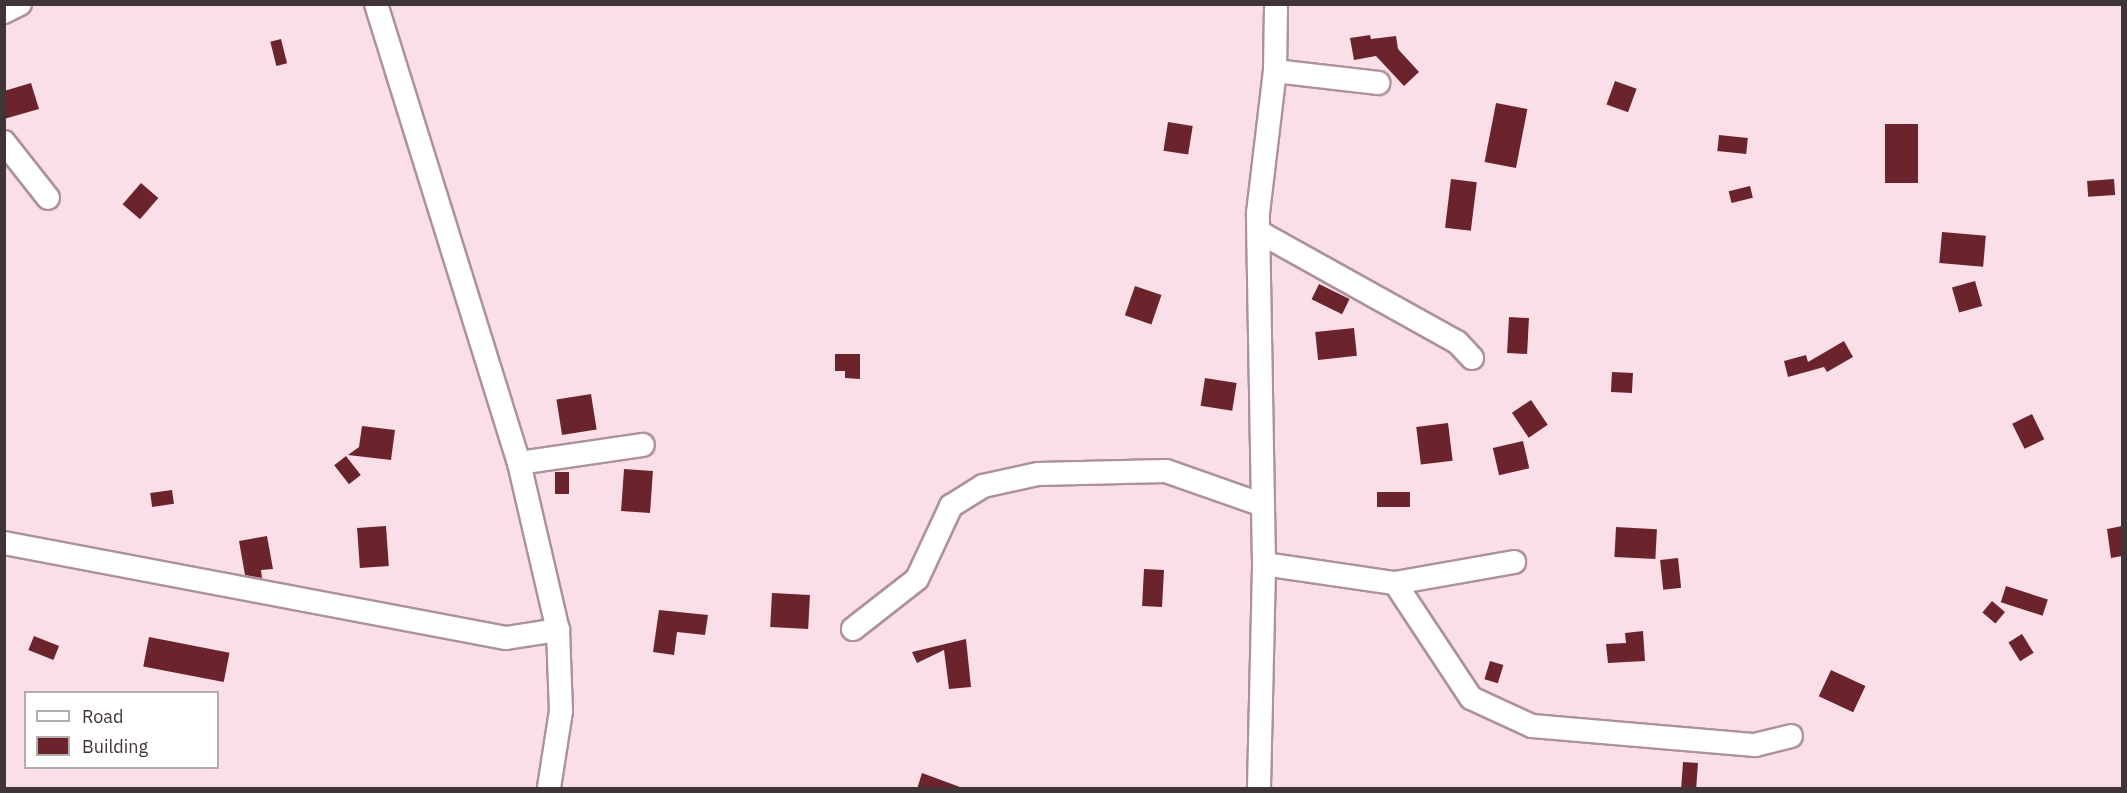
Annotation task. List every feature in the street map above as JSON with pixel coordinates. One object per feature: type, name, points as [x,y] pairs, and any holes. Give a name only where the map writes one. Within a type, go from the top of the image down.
[{"type":"street","points":[[4,12],[20,4]]},
{"type":"street","points":[[376,4],[519,463],[558,630],[561,711],[549,789]]},
{"type":"street","points":[[1259,789],[1264,564],[1259,232],[1275,71],[1276,4]]},
{"type":"street","points":[[1275,71],[1378,83]]},
{"type":"street","points":[[4,142],[48,198]]},
{"type":"street","points":[[1259,232],[1457,342],[1472,358]]},
{"type":"street","points":[[519,463],[643,445]]},
{"type":"street","points":[[853,629],[916,579],[951,506],[982,486],[1038,474],[1166,471],[1263,505]]},
{"type":"street","points":[[4,543],[506,639],[558,630]]},
{"type":"street","points":[[1264,564],[1395,583],[1514,562]]},
{"type":"street","points":[[1395,583],[1471,698],[1532,726],[1755,745],[1791,736]]},
{"type":"building","points":[[1370,35],[1371,39],[1396,36],[1398,49],[1419,72],[1404,86],[1376,56],[1354,60],[1350,38]]},
{"type":"building","points":[[281,39],[287,63],[276,66],[270,42]]},
{"type":"building","points":[[1615,81],[1637,89],[1628,112],[1606,104]]},
{"type":"building","points":[[31,83],[39,109],[4,119],[4,91]]},
{"type":"building","points":[[1496,103],[1527,109],[1516,168],[1485,162]]},
{"type":"building","points":[[1168,122],[1193,126],[1188,155],[1163,151]]},
{"type":"building","points":[[1885,124],[1918,124],[1918,183],[1885,183]]},
{"type":"building","points":[[1719,135],[1748,138],[1746,154],[1717,151]]},
{"type":"building","points":[[1451,179],[1477,182],[1471,231],[1445,228]]},
{"type":"building","points":[[2114,179],[2115,195],[2088,197],[2087,181]]},
{"type":"building","points":[[141,183],[158,198],[140,219],[123,204]]},
{"type":"building","points":[[1750,186],[1753,198],[1732,203],[1729,191]]},
{"type":"building","points":[[1942,232],[1986,236],[1983,267],[1939,263]]},
{"type":"building","points":[[1975,281],[1982,306],[1959,313],[1952,288]]},
{"type":"building","points":[[1319,284],[1350,299],[1342,314],[1312,299]]},
{"type":"building","points":[[1135,286],[1161,295],[1151,324],[1125,315]]},
{"type":"building","points":[[1509,317],[1529,318],[1527,354],[1507,353]]},
{"type":"building","points":[[1354,328],[1357,356],[1318,360],[1315,332]]},
{"type":"building","points":[[1844,341],[1853,357],[1827,372],[1824,367],[1788,377],[1784,361],[1806,355],[1808,362]]},
{"type":"building","points":[[835,354],[860,354],[860,379],[845,378],[845,371],[835,371]]},
{"type":"building","points":[[1612,372],[1633,373],[1632,393],[1611,392]]},
{"type":"building","points":[[1205,378],[1237,383],[1232,411],[1201,406]]},
{"type":"building","points":[[591,394],[597,430],[562,435],[556,399]]},
{"type":"building","points":[[1531,400],[1548,425],[1529,438],[1512,413]]},
{"type":"building","points":[[2032,414],[2044,439],[2025,449],[2012,424]]},
{"type":"building","points":[[1448,423],[1453,461],[1421,465],[1416,427]]},
{"type":"building","points":[[362,426],[395,430],[391,460],[348,455],[359,447]]},
{"type":"building","points":[[1523,441],[1529,468],[1499,475],[1493,448]]},
{"type":"building","points":[[346,456],[361,475],[349,484],[334,465]]},
{"type":"building","points":[[624,469],[653,471],[650,513],[621,511]]},
{"type":"building","points":[[555,472],[569,472],[569,494],[555,494]]},
{"type":"building","points":[[172,490],[174,504],[152,507],[150,493]]},
{"type":"building","points":[[1377,492],[1410,492],[1410,507],[1377,507]]},
{"type":"building","points":[[386,526],[389,566],[360,568],[357,528]]},
{"type":"building","points":[[2122,526],[2122,556],[2111,558],[2107,529]]},
{"type":"building","points":[[1616,527],[1657,529],[1655,559],[1614,557]]},
{"type":"building","points":[[267,536],[273,569],[261,570],[262,578],[245,575],[239,541]]},
{"type":"building","points":[[1678,558],[1681,588],[1663,590],[1660,560]]},
{"type":"building","points":[[1144,569],[1164,570],[1162,607],[1142,606]]},
{"type":"building","points":[[2006,586],[2048,600],[2043,616],[2001,602]]},
{"type":"building","points":[[772,593],[810,595],[808,629],[770,627]]},
{"type":"building","points":[[1992,601],[2005,612],[1995,623],[1982,612]]},
{"type":"building","points":[[659,610],[708,615],[705,635],[677,632],[674,655],[653,652]]},
{"type":"building","points":[[1643,631],[1645,661],[1608,663],[1606,644],[1626,643],[1625,633]]},
{"type":"building","points":[[2022,634],[2034,653],[2020,661],[2008,642]]},
{"type":"building","points":[[34,636],[59,646],[53,660],[28,650]]},
{"type":"building","points":[[149,637],[229,653],[224,682],[143,666]]},
{"type":"building","points":[[966,639],[971,687],[949,689],[944,650],[917,663],[912,652]]},
{"type":"building","points":[[1490,661],[1503,665],[1498,683],[1484,679]]},
{"type":"building","points":[[1831,670],[1865,686],[1853,712],[1819,696]]},
{"type":"building","points":[[1683,762],[1698,763],[1696,788],[1681,787]]},
{"type":"building","points":[[922,773],[960,787],[960,789],[917,789]]}]
